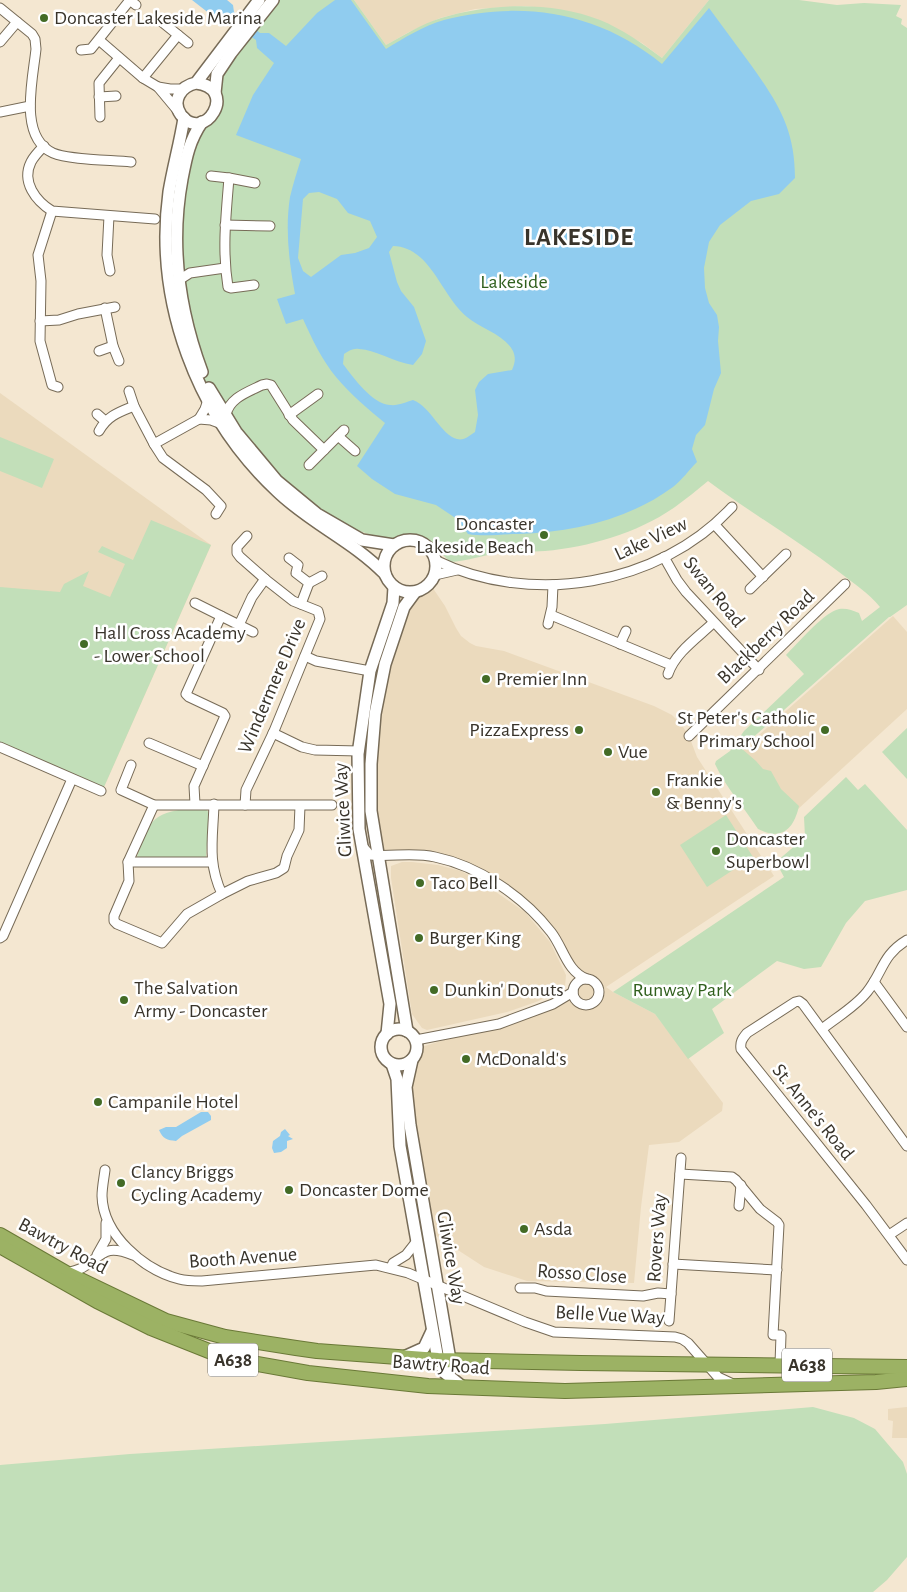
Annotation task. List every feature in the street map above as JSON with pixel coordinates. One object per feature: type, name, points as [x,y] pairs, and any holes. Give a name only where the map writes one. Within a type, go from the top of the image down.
[{"type":"highway","name":"Bawtry Road","points":[[0,1234],[97,1302],[151,1328],[229,1359],[280,1369],[428,1386],[565,1391],[876,1382],[907,1379]]},
{"type":"highway","name":"Bawtry Road","points":[[0,1246],[60,1275],[166,1321],[225,1338],[317,1351],[402,1357],[444,1365],[581,1363],[907,1367]]},
{"type":"highway","points":[[225,1338],[278,1355],[281,1359],[280,1369]]},
{"type":"street","points":[[81,50],[91,49],[130,0],[136,5]]},
{"type":"street","points":[[154,444],[199,419],[211,399],[194,352],[186,321],[179,280],[176,232],[179,196],[187,151],[192,136],[202,122],[212,116],[216,110],[217,100],[212,72],[259,0]]},
{"type":"street","points":[[158,87],[183,89],[212,72],[231,53],[273,0]]},
{"type":"street","points":[[0,8],[32,34],[35,39],[36,49],[29,112],[35,134],[44,146],[53,153],[65,156],[130,162]]},
{"type":"street","points":[[0,42],[17,22]]},
{"type":"street","points":[[162,22],[188,43]]},
{"type":"street","points":[[144,78],[178,35]]},
{"type":"street","points":[[99,40],[144,78],[158,87],[182,116],[193,122],[202,122]]},
{"type":"street","points":[[100,117],[99,83],[119,58]]},
{"type":"street","points":[[196,83],[209,87],[215,93]]},
{"type":"street","points":[[183,89],[177,102],[182,116],[169,192],[167,228],[168,263],[177,320],[186,353],[224,419],[237,447],[259,474],[278,493],[320,526],[355,548],[385,574]]},
{"type":"street","points":[[99,97],[116,96]]},
{"type":"street","points":[[0,112],[30,106]]},
{"type":"street","points":[[44,146],[29,167],[31,190],[42,205],[52,211],[154,219],[167,228]]},
{"type":"street","points":[[211,176],[256,183]]},
{"type":"street","points":[[229,178],[225,225],[225,268],[228,287],[254,285]]},
{"type":"street","points":[[154,219],[168,210]]},
{"type":"street","points":[[51,388],[41,349],[39,249],[52,211]]},
{"type":"street","points":[[109,216],[107,255],[110,271]]},
{"type":"street","points":[[225,225],[270,226]]},
{"type":"street","points":[[177,265],[190,273]]},
{"type":"street","points":[[179,280],[190,273],[225,268]]},
{"type":"street","points":[[40,321],[59,320],[115,306]]},
{"type":"street","points":[[105,308],[113,346],[119,361]]},
{"type":"street","points":[[99,351],[113,346]]},
{"type":"street","points":[[224,419],[228,407],[238,398],[262,384],[271,385],[289,415],[324,450]]},
{"type":"street","points":[[129,391],[134,406],[163,458],[206,490],[221,506],[216,514]]},
{"type":"street","points":[[289,415],[321,392]]},
{"type":"street","points":[[211,399],[238,398]]},
{"type":"street","points":[[99,431],[105,421],[117,412],[134,406]]},
{"type":"street","points":[[97,414],[105,421]]},
{"type":"street","points":[[199,419],[224,419]]},
{"type":"street","points":[[224,419],[278,481],[317,514],[362,540],[394,545]]},
{"type":"street","points":[[309,465],[341,433],[355,451]]},
{"type":"street","name":"Lake View","points":[[435,560],[456,570],[492,579],[527,584],[553,585],[588,582],[643,567],[664,558],[715,526],[732,507]]},
{"type":"street","points":[[715,526],[762,577]]},
{"type":"street","name":"Windermere Drive","points":[[245,805],[246,790],[273,733],[320,619],[318,611],[293,601],[265,580],[237,553],[237,547],[247,536]]},
{"type":"street","points":[[414,540],[430,549],[435,560],[435,575],[430,584],[424,589],[415,592],[405,592],[394,587],[387,580],[384,562],[386,553],[394,545],[402,541],[414,540]]},
{"type":"street","points":[[750,589],[786,554]]},
{"type":"street","points":[[289,558],[298,565],[296,573],[309,583]]},
{"type":"street","name":"Swan Road","points":[[664,558],[677,580],[714,623],[759,670]]},
{"type":"street","name":"Lake View","points":[[435,575],[456,570]]},
{"type":"street","points":[[301,604],[309,583],[322,576]]},
{"type":"street","points":[[240,626],[252,597],[265,580]]},
{"type":"street","name":"Blackberry Road","points":[[690,736],[846,584]]},
{"type":"street","points":[[553,585],[549,620],[620,644],[671,664]]},
{"type":"street","name":"Gliwice Way","points":[[387,1034],[390,1004],[359,829],[359,751],[370,671],[393,603],[394,587]]},
{"type":"street","name":"Gliwice Way","points":[[407,1030],[371,811],[371,764],[375,714],[385,664],[404,607],[415,592]]},
{"type":"street","points":[[195,603],[253,632]]},
{"type":"street","points":[[195,804],[194,786],[225,716],[223,713],[186,694],[221,616]]},
{"type":"street","points":[[668,674],[671,664],[714,623]]},
{"type":"street","points":[[620,644],[626,632]]},
{"type":"street","points":[[305,656],[316,661],[370,671]]},
{"type":"street","points":[[273,733],[302,747],[315,750],[359,751]]},
{"type":"street","points":[[148,743],[203,766]]},
{"type":"street","points":[[0,747],[101,792]]},
{"type":"street","points":[[132,765],[121,790],[154,805],[332,805]]},
{"type":"street","points":[[0,938],[3,936],[72,779]]},
{"type":"street","points":[[214,804],[212,862],[215,878],[222,894]]},
{"type":"street","points":[[154,805],[128,862],[129,881],[114,916],[114,921],[162,943],[187,914],[222,894],[248,882],[276,873],[284,868],[299,830],[300,806]]},
{"type":"street","points":[[361,844],[370,855],[435,856],[481,874],[509,891],[532,909],[552,932],[574,972],[573,990],[575,1000],[578,1003]]},
{"type":"street","points":[[368,885],[372,864],[378,856]]},
{"type":"street","points":[[128,862],[212,862]]},
{"type":"street","points":[[907,940],[884,961],[874,982],[861,998],[822,1029],[907,1146]]},
{"type":"street","points":[[553,1004],[578,1003],[585,1006],[594,1003],[598,997],[598,986],[574,972]]},
{"type":"street","points":[[416,1040],[500,1024],[553,1004],[573,990],[580,981],[587,979]]},
{"type":"street","points":[[874,982],[907,1027]]},
{"type":"street","name":"St. Anne's Road","points":[[822,1029],[799,1001],[747,1033],[740,1043],[741,1049],[907,1260]]},
{"type":"street","points":[[392,1030],[407,1030],[416,1040],[418,1048],[412,1060],[404,1065],[392,1064],[387,1060],[381,1049],[382,1042],[387,1034],[392,1030]]},
{"type":"street","name":"Gliwice Way","points":[[412,1060],[406,1087],[412,1139],[438,1286],[444,1365]]},
{"type":"street","name":"Gliwice Way","points":[[392,1064],[396,1078],[400,1146],[433,1330],[444,1365]]},
{"type":"street","name":"Rovers Way","points":[[669,1321],[681,1158]]},
{"type":"street","name":"Booth Avenue","points":[[105,1170],[102,1197],[105,1213],[112,1230],[135,1256],[148,1266],[180,1280],[202,1282],[362,1265],[391,1268],[424,1280]]},
{"type":"street","points":[[680,1174],[732,1177],[752,1200],[779,1225],[774,1335],[781,1335],[780,1364]]},
{"type":"street","points":[[741,1186],[739,1202],[752,1200]]},
{"type":"street","points":[[97,1256],[108,1232],[105,1213]]},
{"type":"street","points":[[889,1235],[907,1223]]},
{"type":"street","points":[[391,1268],[393,1263],[406,1255],[427,1230]]},
{"type":"street","points":[[60,1275],[85,1266],[107,1250],[120,1250],[135,1256]]},
{"type":"street","points":[[673,1264],[777,1270]]},
{"type":"street","name":"Belle Vue Way","points":[[424,1280],[554,1332],[682,1338],[718,1377],[738,1386]]},
{"type":"street","name":"Rosso Close","points":[[520,1288],[643,1296],[658,1293],[671,1294]]},
{"type":"street","points":[[402,1357],[424,1348],[433,1330]]},
{"type":"street","points":[[428,1386],[436,1382],[444,1365],[464,1388]]},
{"type":"shaded area","points":[[354,0],[709,0],[662,58],[642,43],[598,20],[561,10],[525,6],[475,9],[440,18],[386,45]]},
{"type":"shaded area","name":"Hall Cross Academy - Lower School","points":[[0,393],[211,545],[104,787],[0,742]]},
{"type":"shaded area","points":[[430,584],[445,606],[461,636],[470,643],[476,646],[504,651],[654,706],[672,715],[689,736],[697,757],[774,876],[606,987],[655,1014],[723,1103],[722,1111],[679,1142],[649,1145],[634,1283],[527,1281],[484,1267],[427,1230],[410,1125],[404,1065],[418,1048],[513,1019],[573,992],[575,985],[582,980],[556,939],[509,891],[449,861],[378,856],[371,811],[385,664],[415,592]]},
{"type":"shaded area","name":"St Peter's Catholic Primary School","points":[[893,616],[907,632],[907,709],[797,810],[742,750]]},
{"type":"shaded area","points":[[402,862],[438,865],[461,871],[483,883],[525,912],[550,942],[566,975],[565,987],[536,1002],[507,1012],[427,1030],[422,1028],[412,1014],[391,878],[391,866]]},
{"type":"shaded area","points":[[907,1407],[907,1438],[892,1438],[893,1421],[888,1420],[888,1409]]},
{"type":"green space","name":"Lakeside","points":[[273,0],[354,0],[386,45],[427,23],[480,9],[521,6],[562,10],[600,20],[632,37],[662,58],[709,0],[799,0],[837,5],[864,3],[901,5],[896,16],[902,19],[901,24],[907,28],[907,605],[889,617],[741,748],[763,769],[771,771],[781,789],[799,806],[794,821],[788,829],[772,834],[758,829],[719,773],[715,764],[716,761],[730,751],[744,731],[804,674],[786,655],[817,624],[830,613],[842,609],[859,613],[862,621],[880,607],[861,588],[708,481],[661,516],[613,537],[562,549],[502,552],[450,562],[434,543],[424,537],[411,536],[388,542],[317,514],[239,435],[205,381],[194,352],[187,325],[179,196],[202,122],[212,116],[217,74]]},
{"type":"green space","points":[[0,437],[54,459],[42,488],[0,471]]},
{"type":"green space","name":"Hall Cross Academy - Lower School","points":[[151,520],[211,545],[104,787],[0,742],[0,587],[60,592],[64,584],[89,571],[83,586],[110,597],[125,564],[98,552],[102,546],[133,560]]},
{"type":"green space","points":[[907,728],[907,779],[882,752]]},
{"type":"green space","name":"Runway Park","points":[[846,777],[858,790],[865,784],[907,830],[907,890],[865,901],[846,923],[821,967],[804,969],[777,961],[712,1009],[724,1033],[688,1059],[655,1014],[613,992],[784,877],[776,862],[805,837],[804,817]]},
{"type":"green space","points":[[184,809],[206,809],[209,813],[206,858],[136,859],[151,824],[162,815]]},
{"type":"green space","name":"Doncaster Superbowl","points":[[726,815],[753,857],[707,887],[680,845]]},
{"type":"green space","points":[[813,1407],[854,1418],[875,1429],[903,1462],[907,1474],[907,1557],[887,1580],[873,1592],[0,1592],[0,1465],[130,1454],[605,1424]]},
{"type":"water","name":"Lakeside","points":[[192,0],[227,0],[233,5],[234,12],[260,33],[269,33],[286,46],[317,13],[335,0],[351,0],[386,49],[421,29],[444,20],[502,11],[531,11],[559,15],[586,22],[612,32],[637,46],[662,64],[709,8],[751,65],[777,105],[792,145],[795,178],[779,194],[751,201],[720,225],[709,242],[704,268],[705,288],[709,303],[717,315],[721,373],[714,389],[705,425],[696,435],[692,449],[697,462],[673,487],[638,508],[619,516],[579,527],[539,533],[481,535],[468,534],[457,519],[436,505],[395,494],[372,479],[357,466],[385,423],[354,396],[336,377],[314,342],[303,319],[286,324],[277,299],[295,294],[289,258],[288,221],[290,197],[301,159],[236,135],[253,95],[274,63],[257,48],[256,40],[227,20],[219,21]],"holes":[[[319,192],[337,199],[348,213],[370,221],[377,237],[369,248],[341,255],[311,277],[303,271],[298,258],[303,199],[309,193]],[[393,246],[406,248],[417,255],[426,263],[458,308],[467,317],[504,340],[513,351],[515,360],[512,370],[488,374],[479,382],[475,390],[478,415],[475,432],[464,439],[457,439],[451,436],[425,408],[413,400],[393,405],[376,400],[343,364],[344,354],[355,349],[365,350],[413,365],[422,354],[426,341],[414,307],[401,291],[397,282],[389,252]]]},
{"type":"water","points":[[201,1112],[208,1112],[211,1120],[176,1141],[166,1138],[159,1130],[166,1127],[176,1127]]},
{"type":"water","points":[[285,1129],[290,1135],[288,1136],[293,1139],[287,1141],[287,1148],[281,1152],[274,1153],[272,1148],[273,1141]]},
{"type":"place","name":"Doncaster Lakeside Marina","points":[[44,18]]},
{"type":"place","name":"Doncaster Lakeside Beach","points":[[544,535]]},
{"type":"place","name":"Hall Cross Academy - Lower School","points":[[84,644]]},
{"type":"place","name":"Premier Inn","points":[[486,679]]},
{"type":"place","name":"PizzaExpress","points":[[579,730]]},
{"type":"place","name":"St Peter's Catholic Primary School","points":[[825,730]]},
{"type":"place","name":"Vue","points":[[608,752]]},
{"type":"place","name":"Frankie & Benny's","points":[[656,792]]},
{"type":"place","name":"Doncaster Superbowl","points":[[716,851]]},
{"type":"place","name":"Taco Bell","points":[[420,883]]},
{"type":"place","name":"Burger King","points":[[419,938]]},
{"type":"place","name":"Dunkin' Donuts","points":[[434,990]]},
{"type":"place","name":"The Salvation Army - Doncaster","points":[[124,1000]]},
{"type":"place","name":"McDonald's","points":[[466,1059]]},
{"type":"place","name":"Campanile Hotel","points":[[98,1102]]},
{"type":"place","name":"Clancy Briggs Cycling Academy","points":[[121,1183]]},
{"type":"place","name":"Doncaster Dome","points":[[289,1190]]},
{"type":"place","name":"Asda","points":[[524,1229]]},
{"type":"district","name":"LAKESIDE","points":[[579,237]]}]
